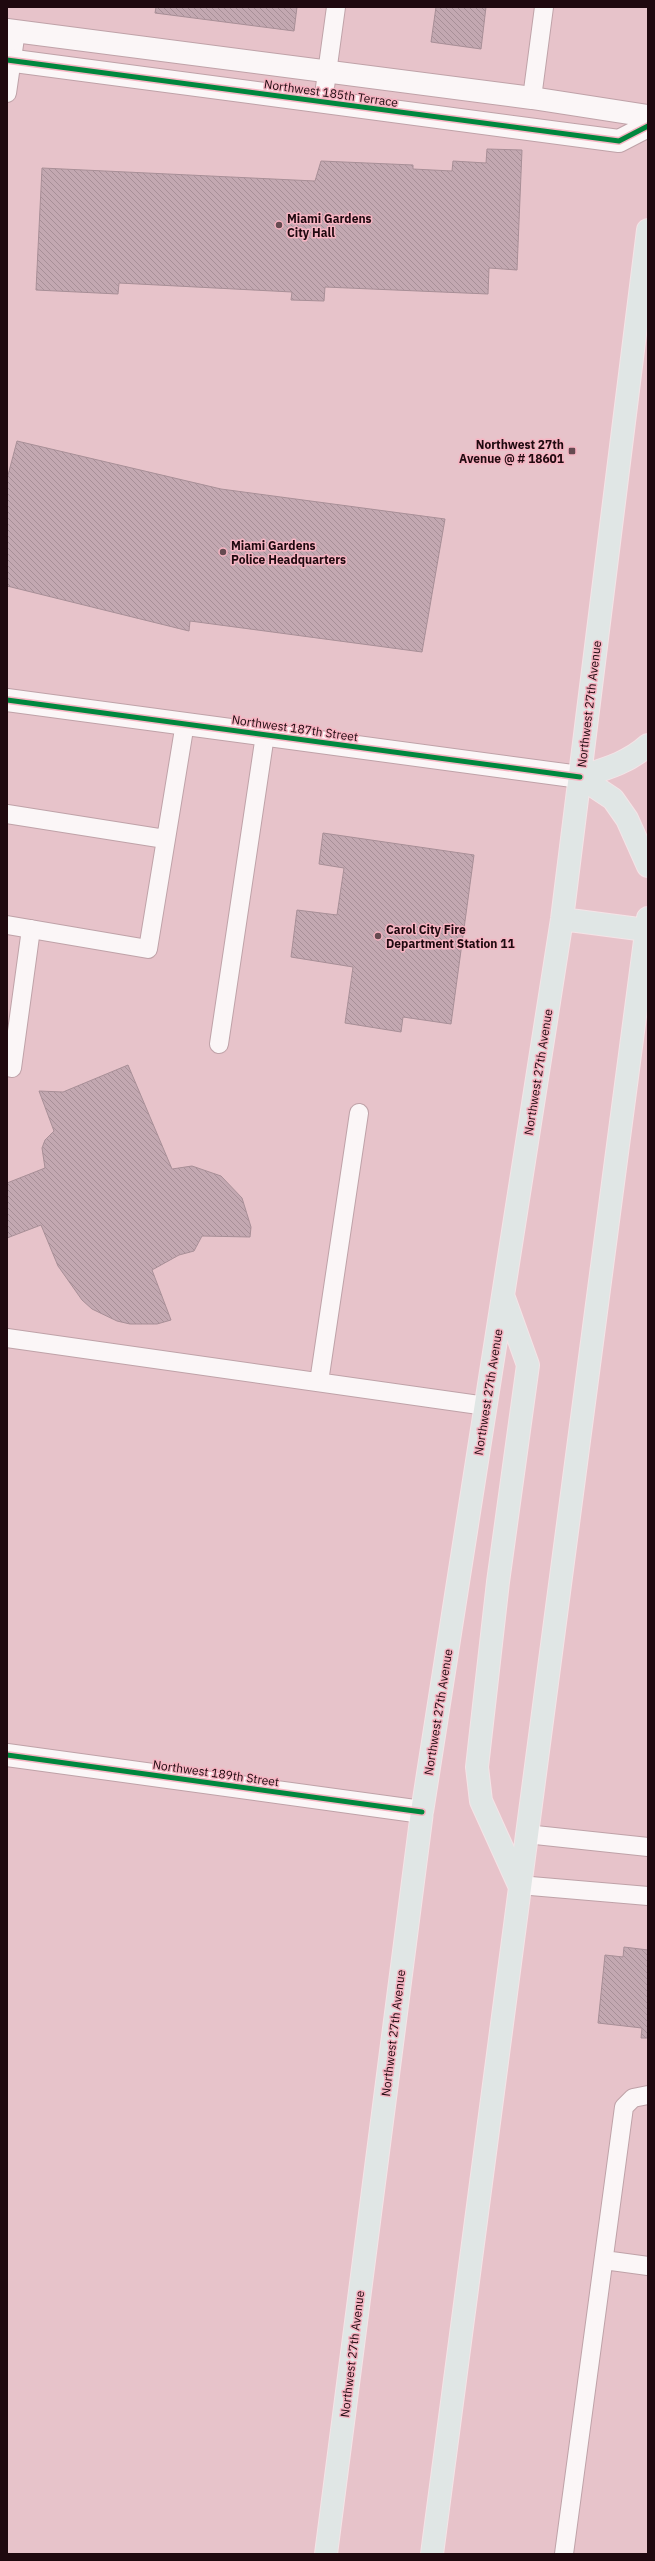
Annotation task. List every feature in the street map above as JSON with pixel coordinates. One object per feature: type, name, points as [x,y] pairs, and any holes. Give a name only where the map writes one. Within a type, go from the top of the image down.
[{"type":"main road","name":"Northwest 27th Avenue","points":[[326,2554],[422,1812],[562,918],[648,230]]},
{"type":"main road","points":[[580,777],[615,766],[635,757],[648,745]]},
{"type":"main road","points":[[580,777],[612,799],[627,819],[648,866]]},
{"type":"main road","points":[[432,2554],[519,1885],[647,924],[562,918]]},
{"type":"main road","points":[[503,1295],[528,1365],[498,1582],[477,1767],[481,1801],[519,1885]]},
{"type":"street","name":"Northwest 185th Terrace","points":[[12,30],[532,98],[648,116]]},
{"type":"street","name":"Northwest 185th Terrace","points":[[9,60],[619,141],[648,126]]},
{"type":"street","name":"Northwest 187th Street","points":[[7,700],[580,777]]},
{"type":"street","name":"Northwest 189th Street","points":[[7,1755],[422,1812]]},
{"type":"lane","points":[[323,102],[336,7]]},
{"type":"lane","points":[[532,98],[544,7]]},
{"type":"lane","points":[[7,93],[12,30]]},
{"type":"lane","points":[[7,925],[148,949],[185,723]]},
{"type":"lane","points":[[219,1044],[265,734]]},
{"type":"lane","points":[[7,814],[166,839]]},
{"type":"lane","points":[[7,1067],[12,1068],[30,929]]},
{"type":"lane","points":[[319,1382],[358,1113]]},
{"type":"lane","points":[[7,1338],[486,1406]]},
{"type":"lane","points":[[526,1834],[648,1847]]},
{"type":"lane","points":[[519,1885],[648,1896]]},
{"type":"lane","points":[[564,2554],[624,2107],[633,2098],[648,2095]]},
{"type":"lane","points":[[604,2260],[648,2266]]},
{"type":"building","points":[[156,7],[297,7],[294,31],[155,13]]},
{"type":"building","points":[[436,7],[486,7],[481,49],[431,42]]},
{"type":"building","name":"Miami Gardens City Hall","points":[[487,149],[522,150],[517,270],[489,268],[488,294],[325,287],[324,301],[291,300],[292,292],[119,283],[118,294],[36,290],[42,168],[315,181],[321,161],[413,165],[413,169],[452,171],[453,161],[486,163]]},
{"type":"building","name":"Miami Gardens Police Headquarters","points":[[17,441],[221,489],[445,519],[422,652],[190,621],[189,631],[7,586],[7,479]]},
{"type":"building","name":"Carol City Fire Department Station 11","points":[[323,833],[474,855],[451,1024],[403,1017],[401,1032],[345,1023],[353,967],[291,957],[297,910],[337,915],[344,868],[319,864]]},
{"type":"building","points":[[128,1065],[172,1169],[192,1166],[221,1176],[242,1198],[251,1227],[250,1237],[202,1236],[194,1251],[179,1255],[152,1270],[171,1320],[157,1324],[130,1324],[117,1321],[92,1309],[82,1300],[58,1266],[41,1225],[7,1238],[7,1183],[45,1168],[42,1148],[45,1140],[54,1131],[39,1091],[63,1092]]},
{"type":"building","points":[[624,1947],[648,1950],[648,2038],[641,2038],[642,2028],[598,2023],[605,1955],[623,1957]]},
{"type":"cycle path","points":[[7,60],[619,141],[648,126]]},
{"type":"cycle path","points":[[7,700],[580,777]]},
{"type":"cycle path","points":[[7,1755],[422,1812]]},
{"type":"place","name":"Miami Gardens City Hall","points":[[279,225]]},
{"type":"place","name":"Northwest 27th Avenue @ # 18601","points":[[572,451]]},
{"type":"place","name":"Miami Gardens Police Headquarters","points":[[223,552]]},
{"type":"place","name":"Carol City Fire Department Station 11","points":[[378,936]]}]
